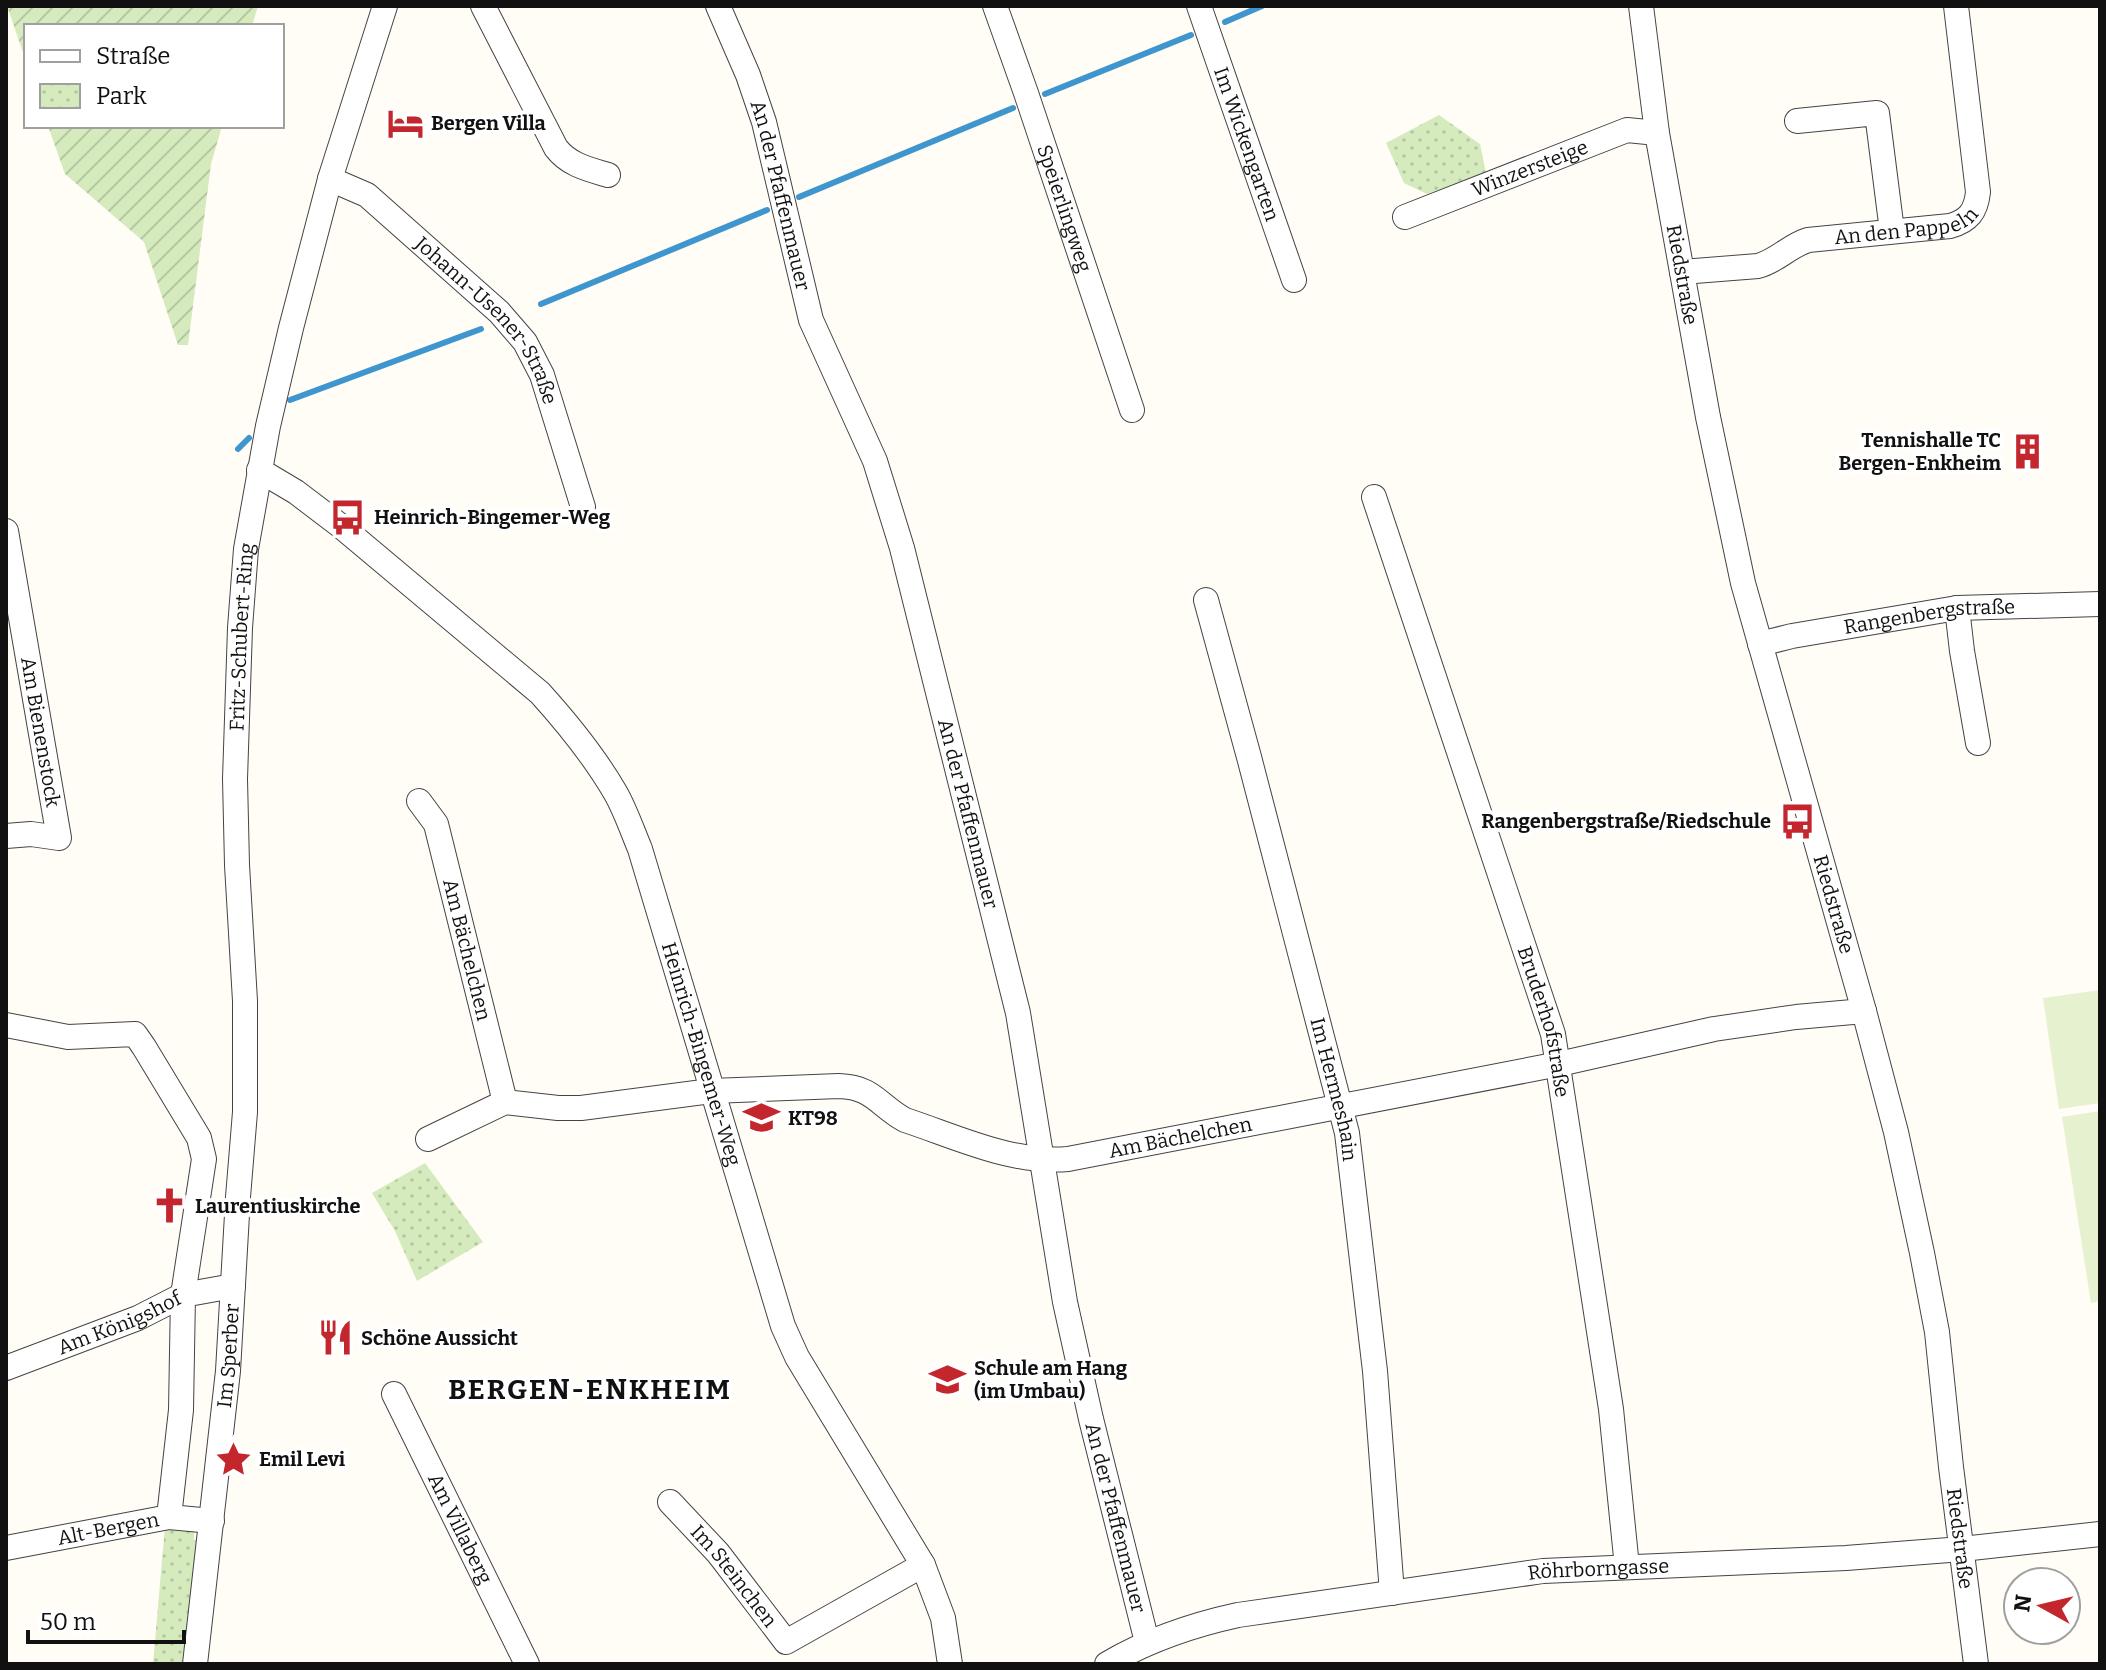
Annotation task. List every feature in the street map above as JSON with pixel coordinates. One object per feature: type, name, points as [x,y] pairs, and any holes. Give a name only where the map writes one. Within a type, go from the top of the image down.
[{"type":"street","name":"Fritz-Schubert-Ring","points":[[233,1286],[246,1072],[235,779],[241,601],[246,549],[259,470],[291,328],[330,179],[385,6]]},
{"type":"street","points":[[483,6],[556,148],[574,164],[608,175]]},
{"type":"street","name":"An der Pfaffenmauer","points":[[718,6],[748,75],[764,122],[815,331],[875,461],[897,533],[1018,1013],[1068,1316],[1147,1642]]},
{"type":"street","name":"Speierlingweg","points":[[995,6],[1132,410]]},
{"type":"street","name":"Im Wickengarten","points":[[1199,6],[1294,280]]},
{"type":"street","name":"Riedstraße","points":[[1641,6],[1657,133],[1708,417],[1743,583],[1896,1132],[1934,1319],[1976,1664]]},
{"type":"street","name":"An den Pappeln","points":[[1682,272],[1758,266],[1768,264],[1808,240],[1950,226],[1969,218],[1977,203],[1978,192],[1956,6]]},
{"type":"street","points":[[1797,121],[1877,113],[1892,231]]},
{"type":"street","name":"Winzersteige","points":[[1405,217],[1627,130],[1657,133]]},
{"type":"street","name":"Johann-Usener-Straße","points":[[330,179],[367,195],[499,312],[525,342],[542,375],[583,507]]},
{"type":"street","name":"Heinrich-Bingemer-Weg","points":[[259,470],[296,492],[342,527],[540,693],[589,751],[617,794],[640,849],[790,1343],[923,1565],[943,1618],[950,1664]]},
{"type":"street","name":"Bruderhofstraße","points":[[1374,497],[1553,1034],[1611,1409],[1627,1567]]},
{"type":"street","name":"Am Bienenstock","points":[[6,531],[59,838],[31,834],[6,836]]},
{"type":"street","name":"Im Hermeshain","points":[[1206,600],[1347,1133],[1375,1371],[1392,1593]]},
{"type":"street","name":"Rangenbergstraße","points":[[1760,644],[1957,608],[2100,604]]},
{"type":"street","points":[[1957,608],[1978,743]]},
{"type":"street","name":"Am Bächelchen","points":[[419,801],[436,824],[505,1102],[581,1108],[711,1091],[852,1086],[865,1090],[905,1120],[1008,1155],[1051,1161],[1341,1108],[1714,1029],[1864,1011]]},
{"type":"street","points":[[6,1025],[68,1037],[135,1034],[199,1138],[204,1159],[183,1295],[181,1410],[169,1517]]},
{"type":"street","points":[[428,1139],[505,1102]]},
{"type":"street","name":"Am Königshof","points":[[6,1368],[138,1318],[183,1295],[233,1286]]},
{"type":"street","name":"Im Sperber","points":[[195,1664],[228,1371],[233,1286]]},
{"type":"street","name":"Am Villaberg","points":[[394,1394],[527,1664]]},
{"type":"street","name":"Im Steinchen","points":[[670,1502],[718,1553],[786,1642],[923,1565]]},
{"type":"street","name":"Alt-Bergen","points":[[6,1548],[169,1517],[212,1521]]},
{"type":"street","name":"Röhrborngasse","points":[[1119,1661],[1147,1642],[1238,1615],[1543,1571],[1846,1558],[2100,1534]]},
{"type":"green space","points":[[7,6],[258,6],[253,24],[24,24],[24,55]]},
{"type":"green space","points":[[1439,115],[1480,144],[1486,173],[1427,194],[1404,183],[1386,143]]},
{"type":"green space","points":[[49,128],[221,128],[211,164],[188,345],[178,345],[144,242],[65,174]]},
{"type":"green space","points":[[2100,990],[2100,1103],[2059,1109],[2043,998]]},
{"type":"green space","points":[[2100,1111],[2100,1301],[2091,1303],[2062,1117]]},
{"type":"green space","points":[[425,1163],[483,1242],[417,1281],[395,1231],[372,1193]]},
{"type":"green space","points":[[165,1526],[194,1529],[194,1540],[200,1541],[185,1664],[153,1664]]},
{"type":"waterway","points":[[1225,22],[1262,6]]},
{"type":"waterway","points":[[1045,94],[1191,35]]},
{"type":"waterway","points":[[799,197],[1013,108]]},
{"type":"waterway","points":[[541,304],[767,210]]},
{"type":"waterway","points":[[290,400],[481,329]]},
{"type":"waterway","points":[[238,449],[249,438]]},
{"type":"place","name":"Bergen Villa","points":[[405,123]]},
{"type":"place","name":"Tennishalle TC Bergen-Enkheim","points":[[2027,451]]},
{"type":"place","name":"Heinrich-Bingemer-Weg","points":[[348,517]]},
{"type":"place","name":"Rangenbergstraße/Riedschule","points":[[1797,821]]},
{"type":"place","name":"KT98","points":[[762,1118]]},
{"type":"place","name":"Laurentiuskirche","points":[[169,1206]]},
{"type":"place","name":"Schöne Aussicht","points":[[335,1338]]},
{"type":"place","name":"Schule am Hang (im Umbau)","points":[[948,1380]]},
{"type":"place","name":"Emil Levi","points":[[233,1459]]},
{"type":"district","name":"BERGEN-ENKHEIM","points":[[590,1389]]}]
